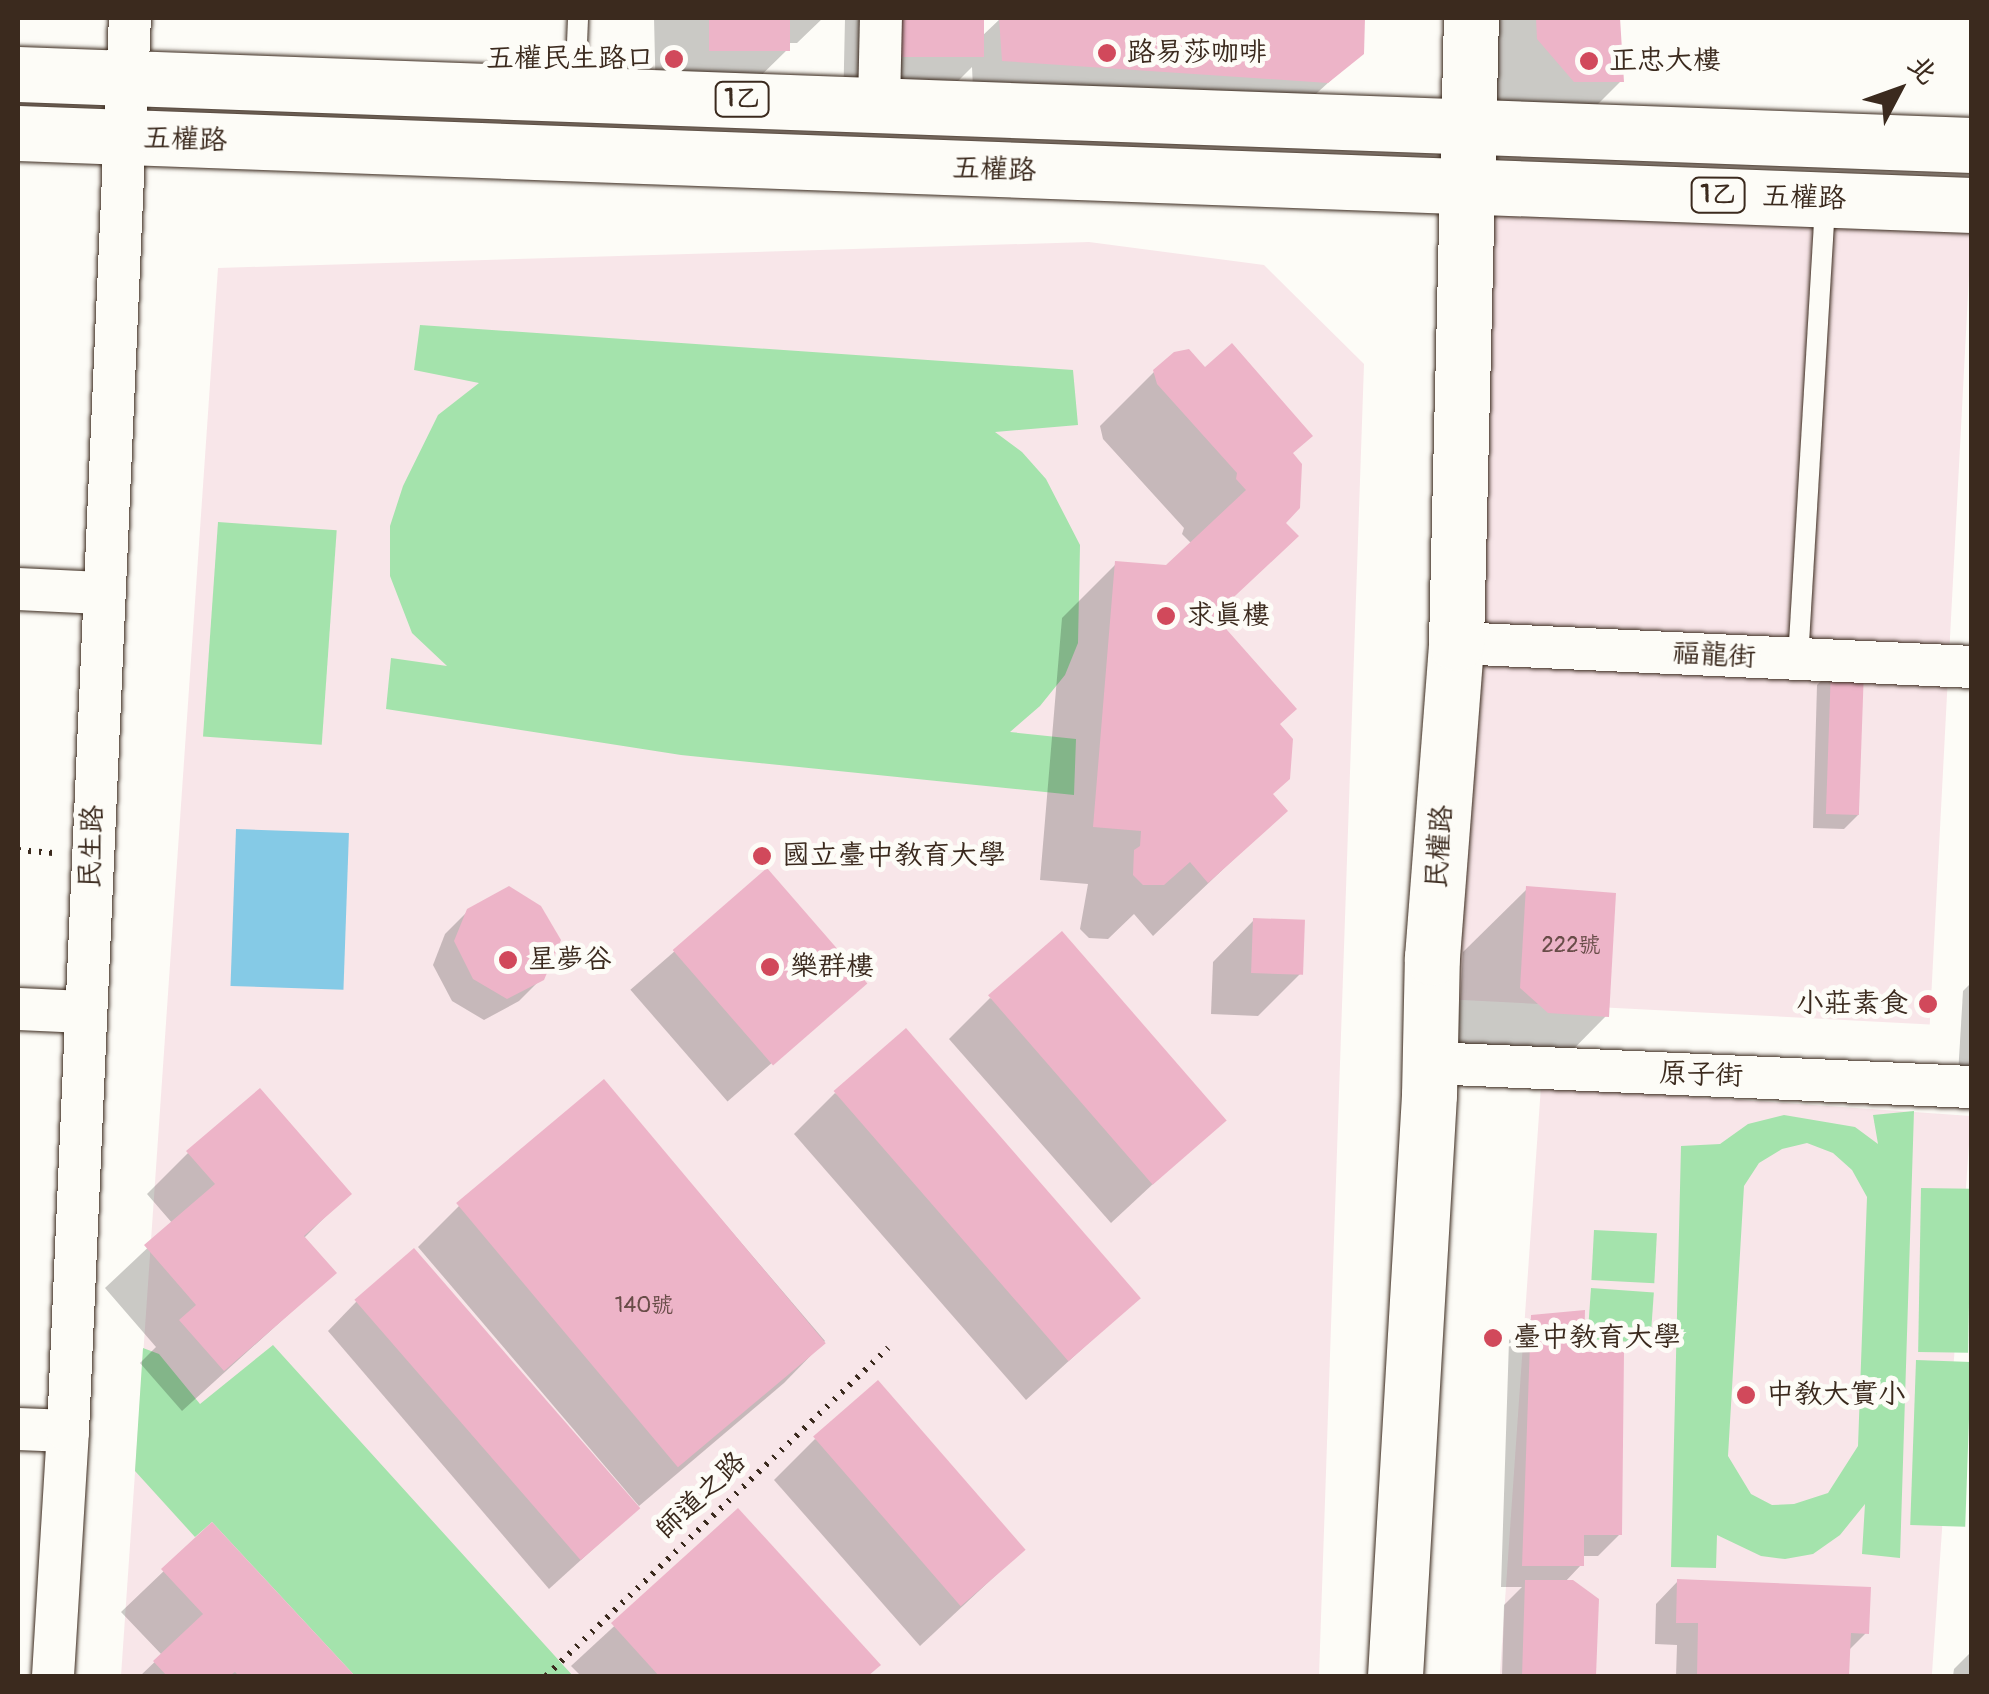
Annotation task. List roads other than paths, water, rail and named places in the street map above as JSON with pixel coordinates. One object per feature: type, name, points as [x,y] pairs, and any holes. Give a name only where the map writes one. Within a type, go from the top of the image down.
[{"type":"main road","name":"民權路","points":[[1395,1676],[1430,1063],[1432,957],[1456,643],[1471,18]]},
{"type":"main road","name":"1乙","points":[[18,74],[1972,144]]},
{"type":"main road","name":"五權路","points":[[18,133],[1972,205]]},
{"type":"street","name":"民生路","points":[[52,1676],[68,1431],[101,592],[130,18]]},
{"type":"street","points":[[879,104],[881,18]]},
{"type":"street","points":[[18,589],[101,592]]},
{"type":"street","name":"福龍街","points":[[1456,643],[1972,668]]},
{"type":"street","points":[[18,1008],[86,1012]]},
{"type":"street","name":"原子街","points":[[1430,1063],[1972,1087]]},
{"type":"street","points":[[18,1429],[68,1431]]},
{"type":"lane","points":[[575,93],[578,18]]},
{"type":"lane","points":[[1798,660],[1826,199]]},
{"type":"water","points":[[236,829],[349,833],[343,990],[231,986]]},
{"type":"place","name":"路易莎咖啡","points":[[1107,53]]},
{"type":"place","name":"五權民生路口","points":[[674,59]]},
{"type":"place","name":"正忠大樓","points":[[1589,61]]},
{"type":"place","name":"求真樓","points":[[1166,616]]},
{"type":"place","name":"國立臺中教育大學","points":[[762,856]]},
{"type":"place","name":"星夢谷","points":[[508,960]]},
{"type":"place","name":"樂群樓","points":[[770,967]]},
{"type":"place","name":"小莊素食","points":[[1928,1004]]},
{"type":"place","name":"臺中教育大學","points":[[1493,1338]]},
{"type":"place","name":"中教大實小","points":[[1746,1395]]}]
